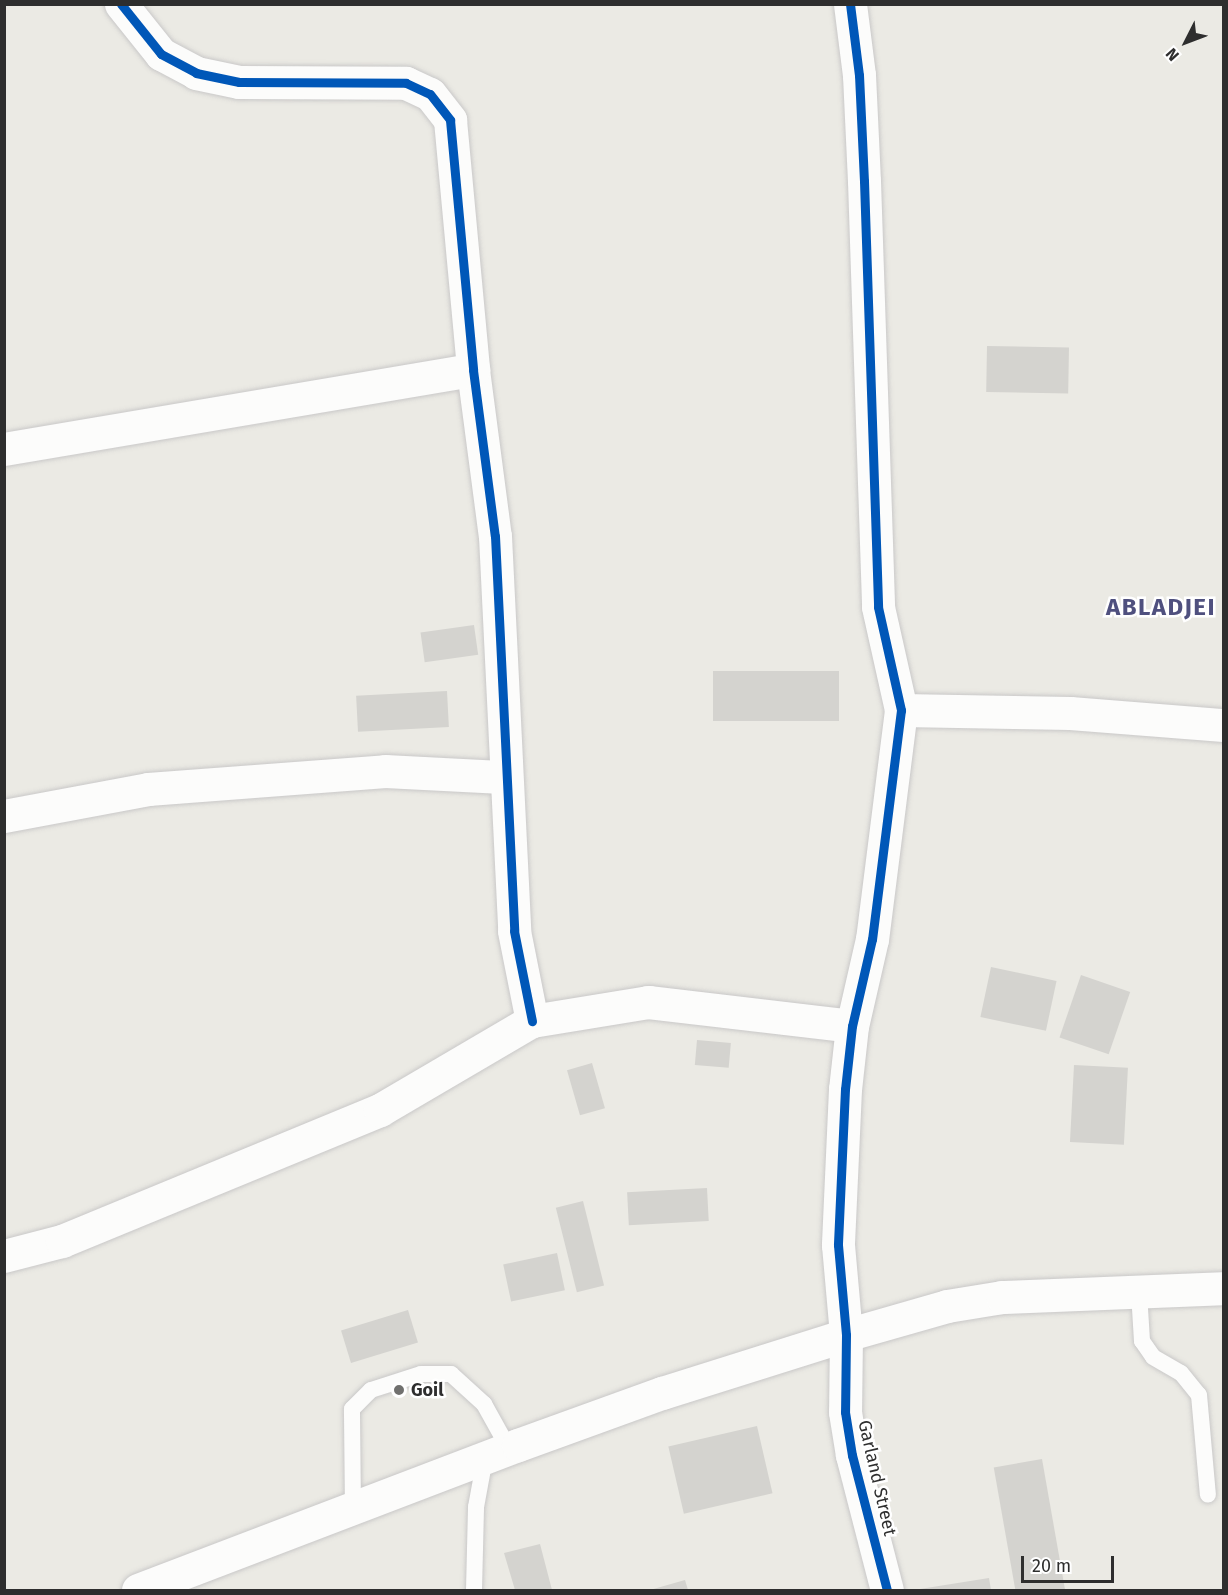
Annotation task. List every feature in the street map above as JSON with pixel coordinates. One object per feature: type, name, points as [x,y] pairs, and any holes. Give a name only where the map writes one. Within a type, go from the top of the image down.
[{"type":"street","points":[[121,4],[161,54],[196,73],[239,82],[406,83],[430,94],[450,120],[472,370],[495,536],[514,931],[532,1021]]},
{"type":"street","name":"Garland Street","points":[[850,4],[860,75],[878,607],[901,710],[872,939],[852,1026],[845,1089],[838,1245],[846,1335],[845,1412],[852,1455],[887,1590]]},
{"type":"street","points":[[4,449],[472,370]]},
{"type":"street","points":[[901,710],[1071,713],[1224,725]]},
{"type":"street","points":[[4,816],[148,789],[385,771],[505,777]]},
{"type":"street","points":[[4,1256],[62,1241],[380,1110],[532,1021],[648,1002],[852,1026]]},
{"type":"street","points":[[138,1590],[353,1510],[497,1453],[662,1394],[846,1335],[947,1306],[1002,1297],[1224,1288]]},
{"type":"lane","points":[[1139,1292],[1142,1341],[1153,1357],[1181,1373],[1199,1395],[1208,1495]]},
{"type":"lane","points":[[353,1510],[352,1409],[371,1390],[421,1374],[451,1374],[483,1404],[497,1453],[476,1507],[474,1590]]},
{"type":"building","points":[[987,346],[1069,347],[1068,393],[986,392]]},
{"type":"building","points":[[474,625],[478,655],[425,662],[421,633]]},
{"type":"building","points":[[713,671],[839,671],[839,721],[713,721]]},
{"type":"building","points":[[447,691],[449,727],[358,732],[356,696]]},
{"type":"building","points":[[991,967],[1057,981],[1046,1031],[980,1017]]},
{"type":"building","points":[[1081,975],[1130,992],[1109,1054],[1060,1037]]},
{"type":"building","points":[[697,1040],[731,1043],[729,1068],[695,1065]]},
{"type":"building","points":[[592,1063],[605,1108],[580,1115],[567,1070]]},
{"type":"building","points":[[1074,1065],[1128,1068],[1124,1145],[1070,1142]]},
{"type":"building","points":[[707,1188],[709,1221],[629,1225],[627,1192]]},
{"type":"building","points":[[583,1201],[604,1285],[577,1292],[556,1208]]},
{"type":"building","points":[[557,1253],[565,1290],[511,1302],[503,1264]]},
{"type":"building","points":[[408,1310],[418,1343],[351,1363],[341,1330]]},
{"type":"building","points":[[757,1426],[773,1493],[684,1514],[668,1446]]},
{"type":"building","points":[[1042,1459],[1065,1590],[1015,1590],[994,1468]]},
{"type":"building","points":[[540,1544],[552,1590],[515,1590],[504,1553]]},
{"type":"building","points":[[989,1578],[991,1590],[920,1590],[920,1589]]},
{"type":"building","points":[[685,1580],[688,1590],[650,1590]]},
{"type":"cycle path","points":[[121,4],[161,54],[196,73],[239,82],[406,83],[430,94],[450,120],[473,370],[495,536],[514,931],[532,1021]]},
{"type":"cycle path","points":[[850,4],[859,75],[864,181],[878,607],[901,710],[872,939],[852,1026],[845,1089],[838,1245],[846,1335],[845,1412],[852,1455],[887,1590]]},
{"type":"place","name":"Goil","points":[[399,1390]]},
{"type":"district","name":"ABLADJEI","points":[[1161,608]]}]
